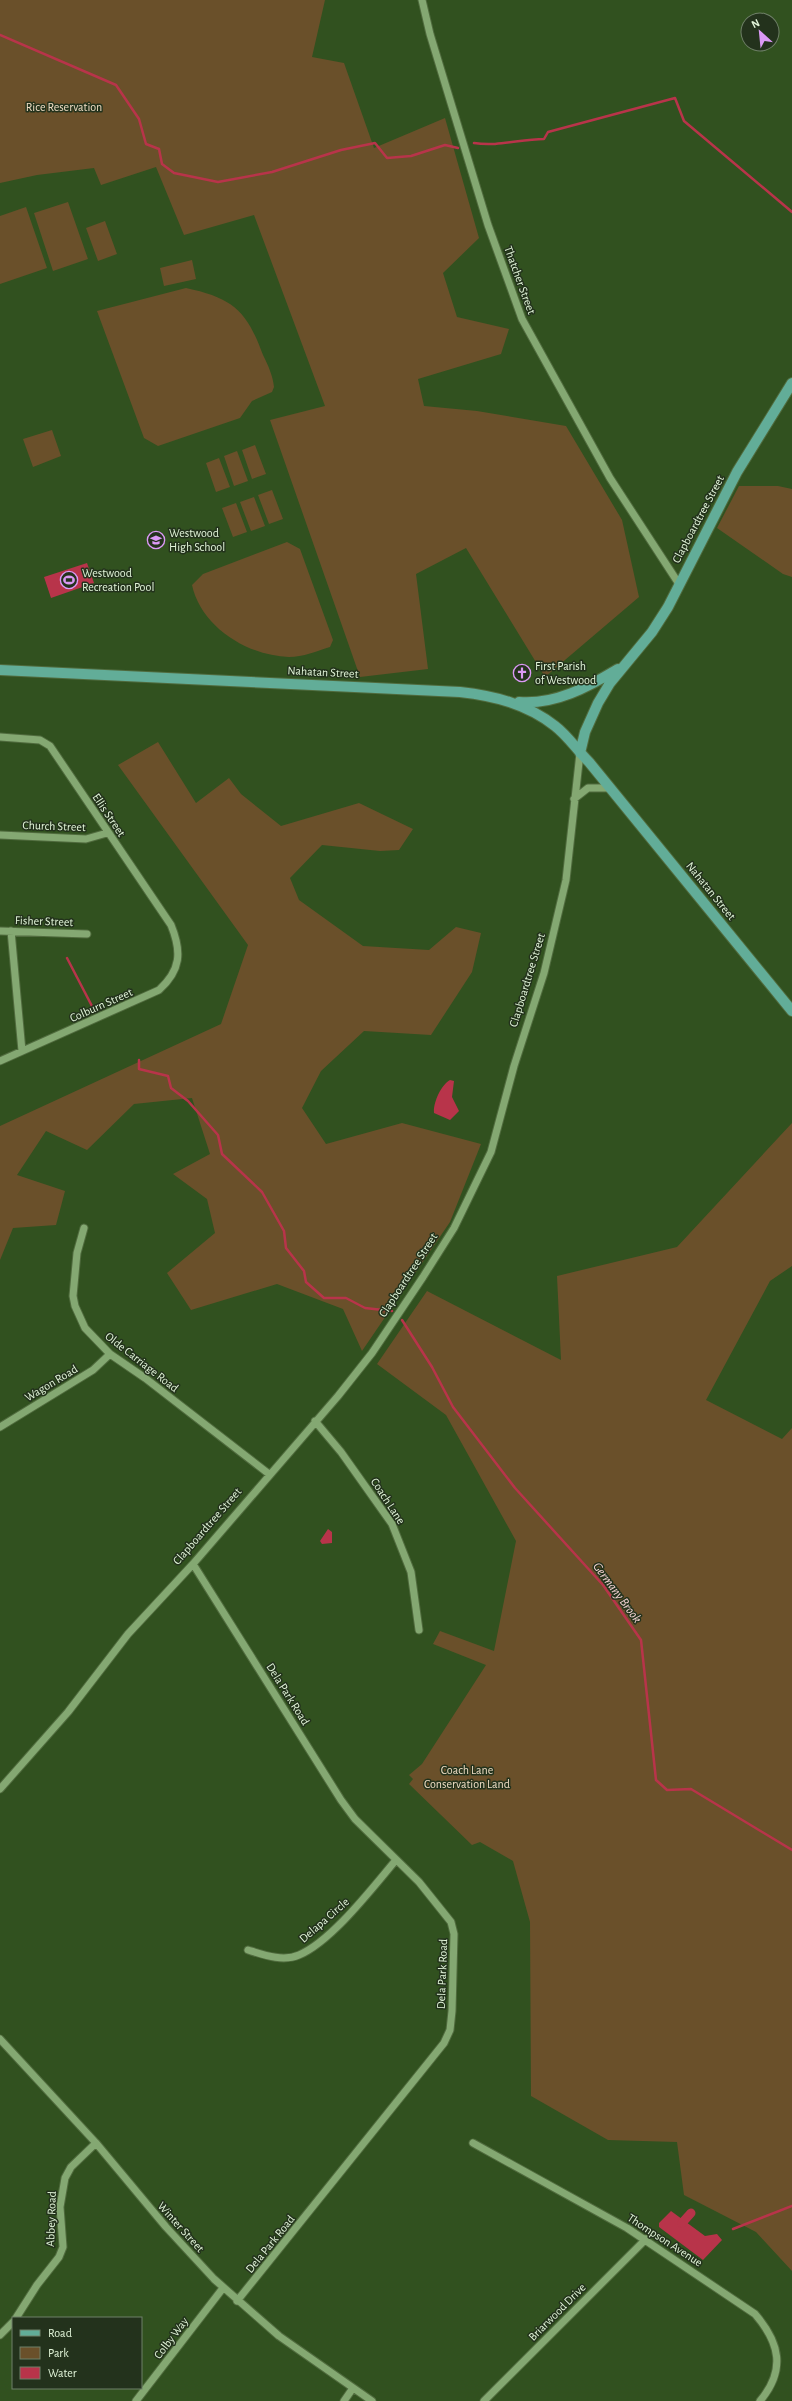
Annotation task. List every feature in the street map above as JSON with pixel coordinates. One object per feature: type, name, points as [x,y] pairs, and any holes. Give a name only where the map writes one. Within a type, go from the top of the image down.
[{"type":"main road","name":"Clapboardtree Street","points":[[580,753],[585,732],[598,703],[624,665],[652,632],[668,607],[678,584],[737,472],[792,383]]},
{"type":"main road","name":"Clapboardtree Street","points":[[511,702],[540,702],[579,691],[624,665]]},
{"type":"main road","name":"Nahatan Street","points":[[0,670],[452,692],[483,695],[511,702],[531,710],[555,726],[580,753],[792,1011]]},
{"type":"street","name":"Thatcher Street","points":[[422,0],[430,34],[488,225],[522,319],[610,478],[678,584]]},
{"type":"street","name":"Ellis Street","points":[[0,738],[40,740],[50,746],[107,833],[171,925],[178,940]]},
{"type":"street","name":"Clapboardtree Street","points":[[0,1789],[3,1780],[87,1689],[128,1634],[192,1564],[372,1353],[423,1278],[454,1228],[491,1152],[558,918],[571,844],[574,799],[580,753]]},
{"type":"street","points":[[574,799],[588,788],[609,788]]},
{"type":"street","name":"Church Street","points":[[0,835],[86,838],[107,833]]},
{"type":"street","name":"Fisher Street","points":[[0,931],[87,934]]},
{"type":"street","points":[[10,931],[22,1051]]},
{"type":"street","name":"Colburn Street","points":[[0,1061],[159,990],[176,970],[178,940]]},
{"type":"street","name":"Olde Carriage Road","points":[[84,1228],[77,1253],[73,1296],[75,1306],[85,1328],[110,1354],[145,1378],[269,1474]]},
{"type":"street","name":"Wagon Road","points":[[0,1427],[93,1370],[110,1354]]},
{"type":"street","name":"Coach Lane","points":[[315,1421],[341,1452],[392,1524],[410,1572],[419,1630]]},
{"type":"street","name":"Dela Park Road","points":[[192,1564],[341,1800],[355,1819],[420,1882],[444,1911],[454,1934],[450,2030],[439,2049],[237,2301]]},
{"type":"street","name":"Delapa Circle","points":[[248,1950],[271,1958],[299,1955],[320,1942],[355,1909],[396,1860]]},
{"type":"street","name":"Winter Street","points":[[0,2039],[96,2143],[166,2227],[223,2288],[279,2336],[372,2401]]},
{"type":"street","name":"Abbey Road","points":[[17,2317],[37,2285],[59,2257],[62,2247],[60,2207],[65,2178],[71,2167],[96,2143]]},
{"type":"street","name":"Thompson Avenue","points":[[473,2143],[646,2239],[755,2314],[768,2329],[776,2347],[777,2363],[774,2378],[760,2401]]},
{"type":"street","name":"Briarwood Drive","points":[[484,2401],[646,2239]]},
{"type":"street","name":"Colby Way","points":[[136,2401],[223,2288]]},
{"type":"street","points":[[0,2335],[12,2323]]},
{"type":"street","points":[[344,2401],[353,2388]]},
{"type":"green space","name":"Rice Reservation","points":[[0,0],[325,0],[312,57],[344,63],[374,148],[445,118],[479,238],[443,273],[457,317],[509,329],[501,354],[418,379],[424,406],[477,411],[566,426],[622,520],[639,597],[545,677],[466,548],[416,574],[428,669],[360,677],[270,420],[325,406],[254,215],[184,235],[156,167],[101,185],[94,168],[37,175],[0,183]]},
{"type":"green space","points":[[68,202],[88,259],[53,271],[34,213]]},
{"type":"green space","points":[[26,207],[47,268],[0,284],[0,216]]},
{"type":"green space","points":[[105,221],[117,254],[98,261],[86,228]]},
{"type":"green space","points":[[192,260],[196,279],[164,286],[160,268]]},
{"type":"green space","points":[[186,288],[216,296],[227,302],[244,317],[257,340],[273,379],[274,387],[272,392],[252,401],[240,418],[158,446],[144,438],[97,311]]},
{"type":"green space","points":[[52,430],[61,456],[33,467],[23,439]]},
{"type":"green space","points":[[255,445],[266,474],[252,479],[242,450]]},
{"type":"green space","points":[[237,451],[248,481],[234,486],[224,456]]},
{"type":"green space","points":[[219,458],[230,487],[216,492],[206,463]]},
{"type":"green space","points":[[739,486],[778,486],[792,489],[792,577],[783,574],[717,528]]},
{"type":"green space","points":[[272,490],[283,519],[269,524],[258,495]]},
{"type":"green space","points":[[254,497],[265,526],[251,531],[240,502]]},
{"type":"green space","points":[[236,503],[247,532],[233,537],[222,508]]},
{"type":"green space","points":[[287,542],[300,549],[333,640],[330,647],[294,657],[273,655],[258,651],[243,645],[228,636],[205,614],[197,600],[192,585],[203,574]]},
{"type":"green space","points":[[158,742],[196,803],[229,778],[241,794],[281,826],[359,803],[413,829],[399,850],[380,851],[322,845],[290,878],[299,900],[363,946],[429,950],[456,927],[481,933],[472,972],[431,1035],[364,1031],[321,1071],[302,1108],[326,1144],[402,1123],[481,1144],[450,1222],[362,1351],[343,1309],[277,1284],[191,1310],[167,1273],[215,1233],[207,1199],[173,1174],[210,1154],[192,1098],[134,1104],[87,1150],[46,1131],[17,1175],[65,1191],[56,1225],[13,1228],[0,1260],[0,1126],[221,1024],[248,945],[118,765]]},
{"type":"green space","name":"Coach Lane Conservation Land","points":[[792,1123],[792,1266],[770,1281],[706,1400],[782,1439],[792,1428],[792,2271],[756,2232],[684,2195],[677,2142],[608,2140],[531,2096],[530,1922],[513,1861],[480,1842],[472,1845],[409,1784],[413,1779],[409,1775],[422,1764],[486,1665],[433,1644],[440,1631],[494,1651],[516,1541],[446,1415],[377,1364],[427,1291],[561,1360],[557,1276],[677,1247]]},
{"type":"water","name":"Westwood Recreation Pool","points":[[87,563],[94,583],[51,598],[44,577]]},
{"type":"water","points":[[450,1080],[454,1081],[452,1097],[459,1111],[450,1120],[434,1113],[434,1109],[438,1095]]},
{"type":"water","points":[[328,1529],[332,1532],[332,1543],[322,1544],[320,1541]]},
{"type":"water","points":[[671,2211],[705,2236],[717,2234],[722,2240],[703,2260],[659,2227],[659,2223]]},
{"type":"waterway","points":[[0,35],[116,85],[139,119],[146,144],[159,149],[162,164],[174,173],[218,182],[272,172],[341,150],[375,143],[387,158],[411,156],[445,145],[458,148]]},
{"type":"waterway","points":[[474,143],[492,144],[544,139],[548,132],[675,98],[684,121],[792,212]]},
{"type":"waterway","name":"Germany Brook","points":[[67,958],[94,1010]]},
{"type":"waterway","name":"Germany Brook","points":[[139,1060],[139,1069],[168,1076],[171,1088],[188,1101],[218,1135],[222,1154],[262,1192],[284,1231],[286,1248],[304,1271],[306,1282],[324,1298],[346,1298],[365,1308],[392,1311]]},
{"type":"waterway","name":"Germany Brook","points":[[402,1320],[432,1367],[453,1407],[515,1488],[603,1585],[641,1640],[656,1780],[667,1790],[691,1789],[792,1850]]},
{"type":"waterway","points":[[733,2229],[792,2206]]},
{"type":"waterway","points":[[682,2223],[691,2213]]},
{"type":"place","name":"Westwood High School","points":[[156,540]]},
{"type":"place","name":"Westwood Recreation Pool","points":[[69,580]]},
{"type":"place","name":"First Parish of Westwood","points":[[522,673]]}]
